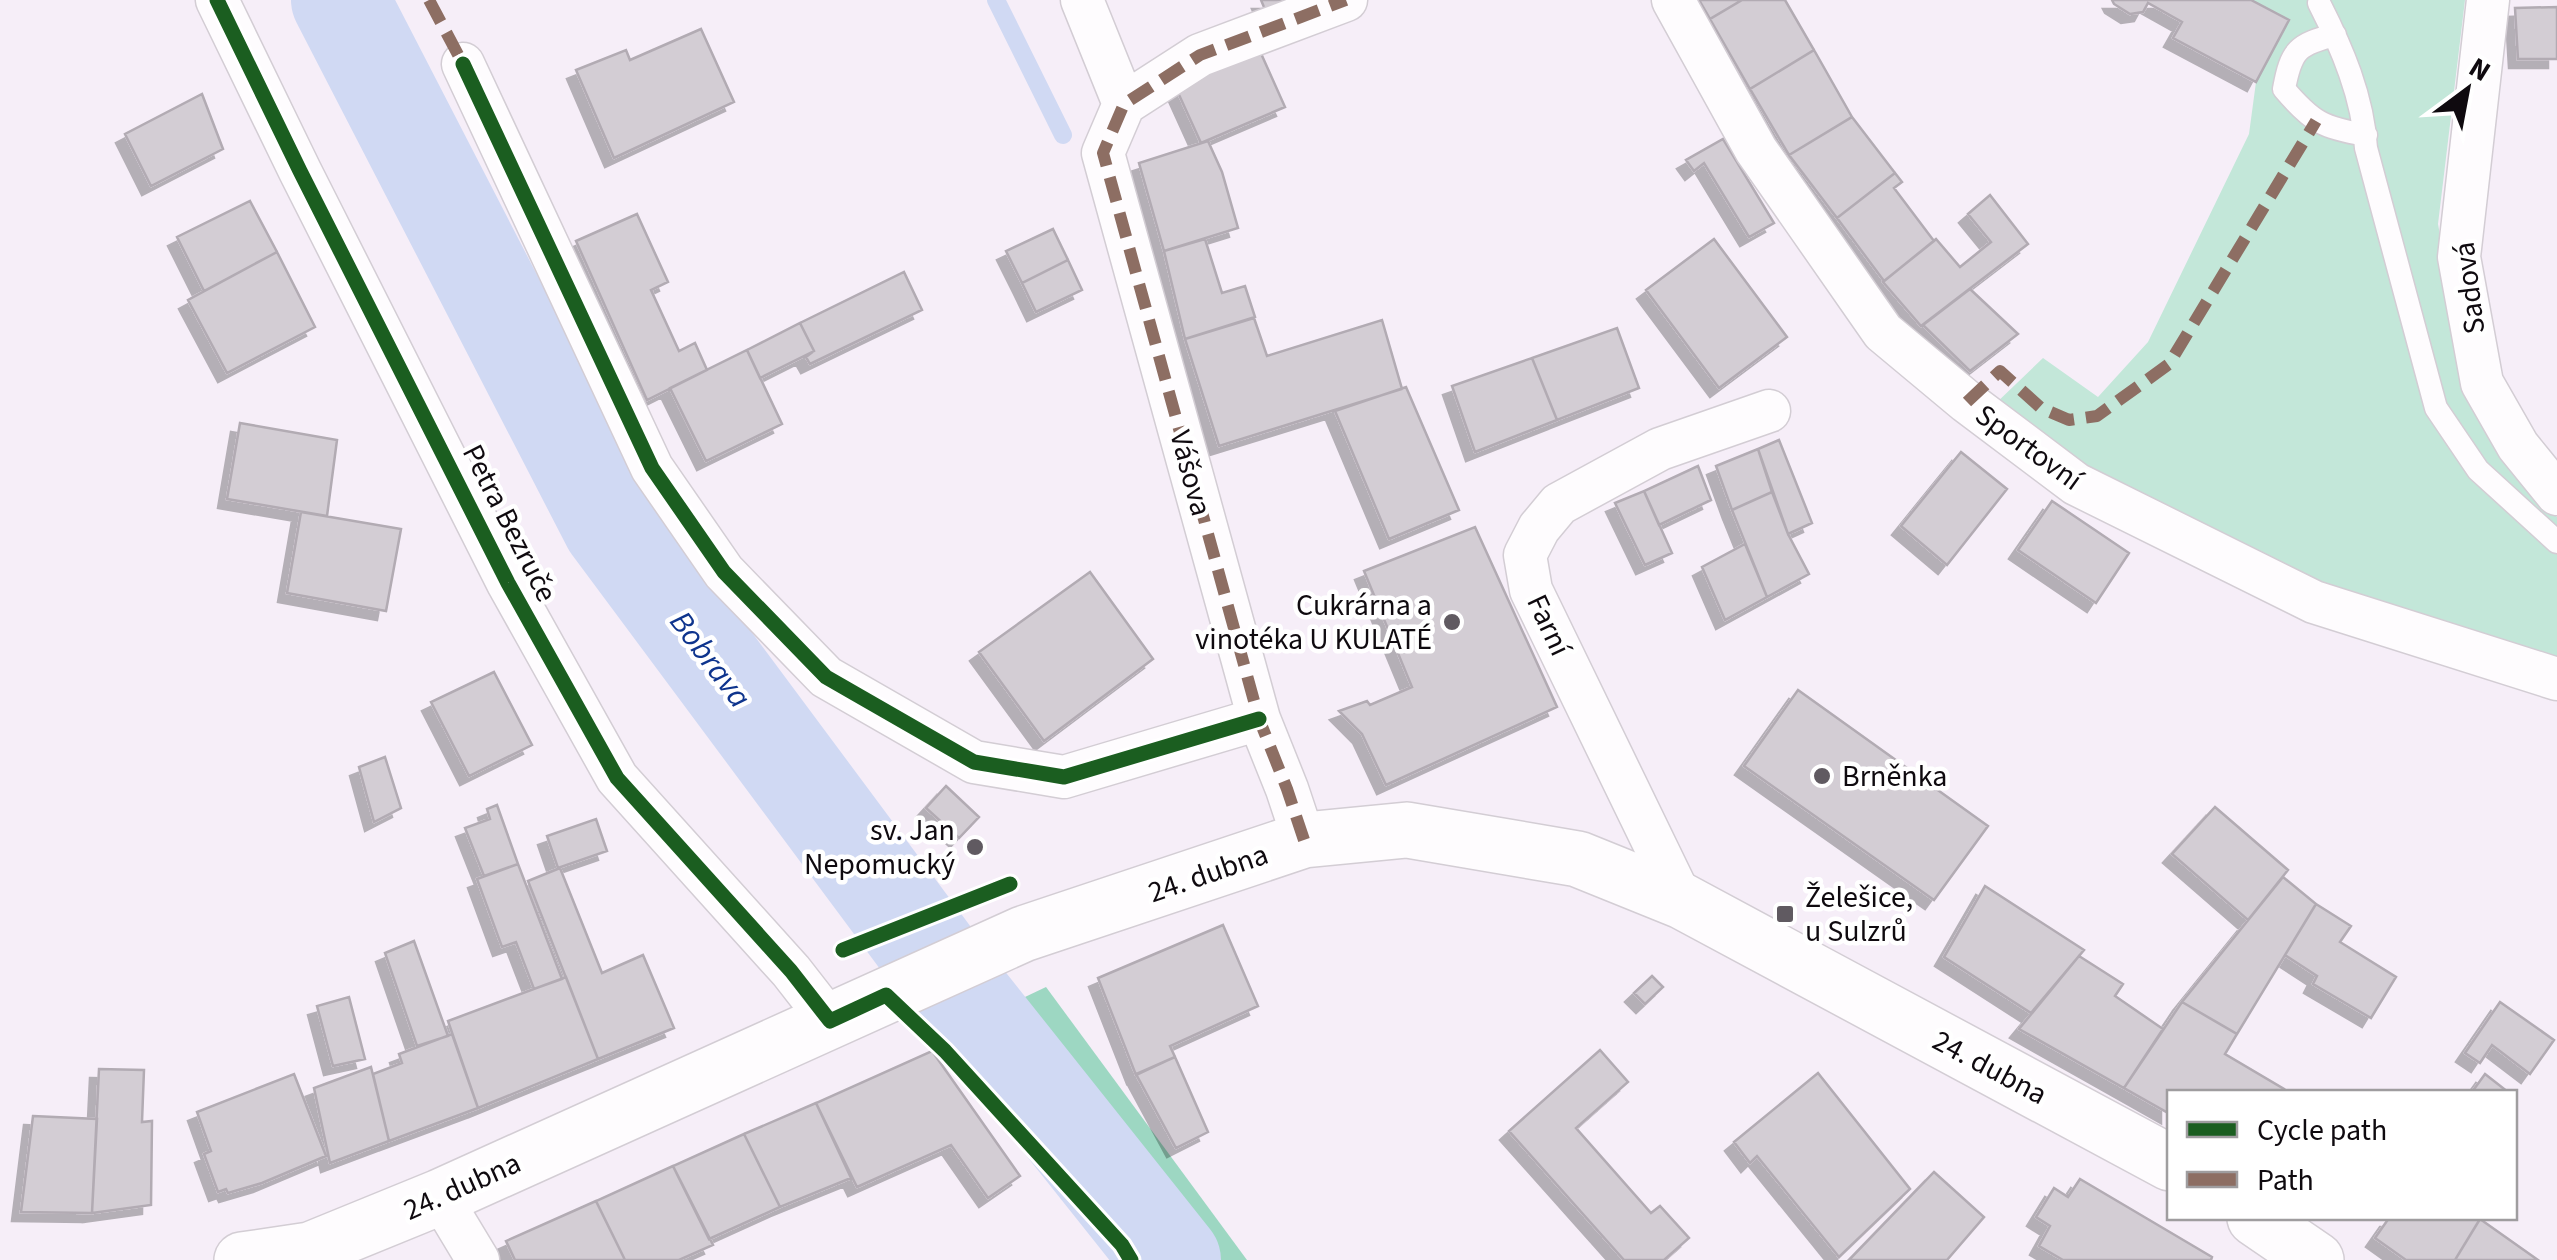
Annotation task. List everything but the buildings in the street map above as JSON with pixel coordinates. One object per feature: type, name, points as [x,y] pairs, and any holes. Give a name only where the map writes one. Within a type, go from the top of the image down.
[{"type":"main road","name":"24. dubna","points":[[242,1260],[310,1250],[440,1198],[1023,934],[1304,840],[1407,830],[1578,859],[1682,901],[2167,1162]]},
{"type":"main road","points":[[2258,1220],[2316,1260]]},
{"type":"street","name":"Petra Bezruče","points":[[217,0],[508,583],[617,778],[830,1021]]},
{"type":"street","points":[[1082,0],[1124,104],[1200,56],[1346,0]]},
{"type":"street","name":"Sportovní","points":[[1673,0],[1756,150],[1883,332],[1967,402],[2076,484],[2314,602],[2557,679]]},
{"type":"street","name":"Sadová","points":[[2488,0],[2459,257],[2482,383],[2518,446],[2557,494]]},
{"type":"street","points":[[462,64],[652,468],[724,572],[826,678],[974,762],[1064,777],[1259,719]]},
{"type":"street","name":"Vášova","points":[[1124,104],[1103,153],[1259,719],[1304,840]]},
{"type":"street","name":"Farní","points":[[1682,901],[1531,590],[1524,556],[1539,528],[1559,504],[1660,450],[1769,411]]},
{"type":"street","points":[[440,1198],[478,1260]]},
{"type":"lane","points":[[2319,3],[2336,36],[2361,105],[2366,148],[2436,408],[2478,470],[2557,542]]},
{"type":"lane","points":[[2336,36],[2307,42],[2289,63],[2284,89],[2304,113],[2332,130],[2366,136]]},
{"type":"green space","points":[[2251,0],[2465,0],[2438,224],[2469,396],[2523,479],[2557,517],[2557,663],[2275,566],[2101,485],[1993,406],[2043,358],[2098,397],[2148,342],[2249,134],[2256,82],[2288,21]]},
{"type":"green space","points":[[1046,987],[1247,1260],[1139,1260],[957,1029]]},
{"type":"waterway","name":"Bobrava","points":[[340,0],[611,525],[950,981],[1172,1260]]},
{"type":"waterway","points":[[996,0],[1063,135]]},
{"type":"marked path","points":[[429,0],[463,64]]},
{"type":"marked path","points":[[1304,840],[1259,719],[1103,153],[1124,104],[1200,55],[1346,0]]},
{"type":"marked path","points":[[1967,402],[2000,371],[2041,408],[2069,420],[2097,416],[2169,364],[2316,121]]},
{"type":"cycle path","points":[[217,0],[508,583],[617,778],[791,971],[830,1021],[886,995],[945,1051],[1122,1245],[1131,1260]]},
{"type":"cycle path","points":[[463,64],[652,468],[724,572],[826,677],[974,762],[1064,777],[1259,719]]},
{"type":"cycle path","points":[[843,950],[1010,884]]},
{"type":"place","name":"Cukrárna a vinotéka U KULATÉ","points":[[1452,622]]},
{"type":"place","name":"Brněnka","points":[[1822,776]]},
{"type":"place","name":"sv. Jan Nepomucký","points":[[975,847]]},
{"type":"place","name":"Želešice, u Sulzrů","points":[[1785,914]]}]
